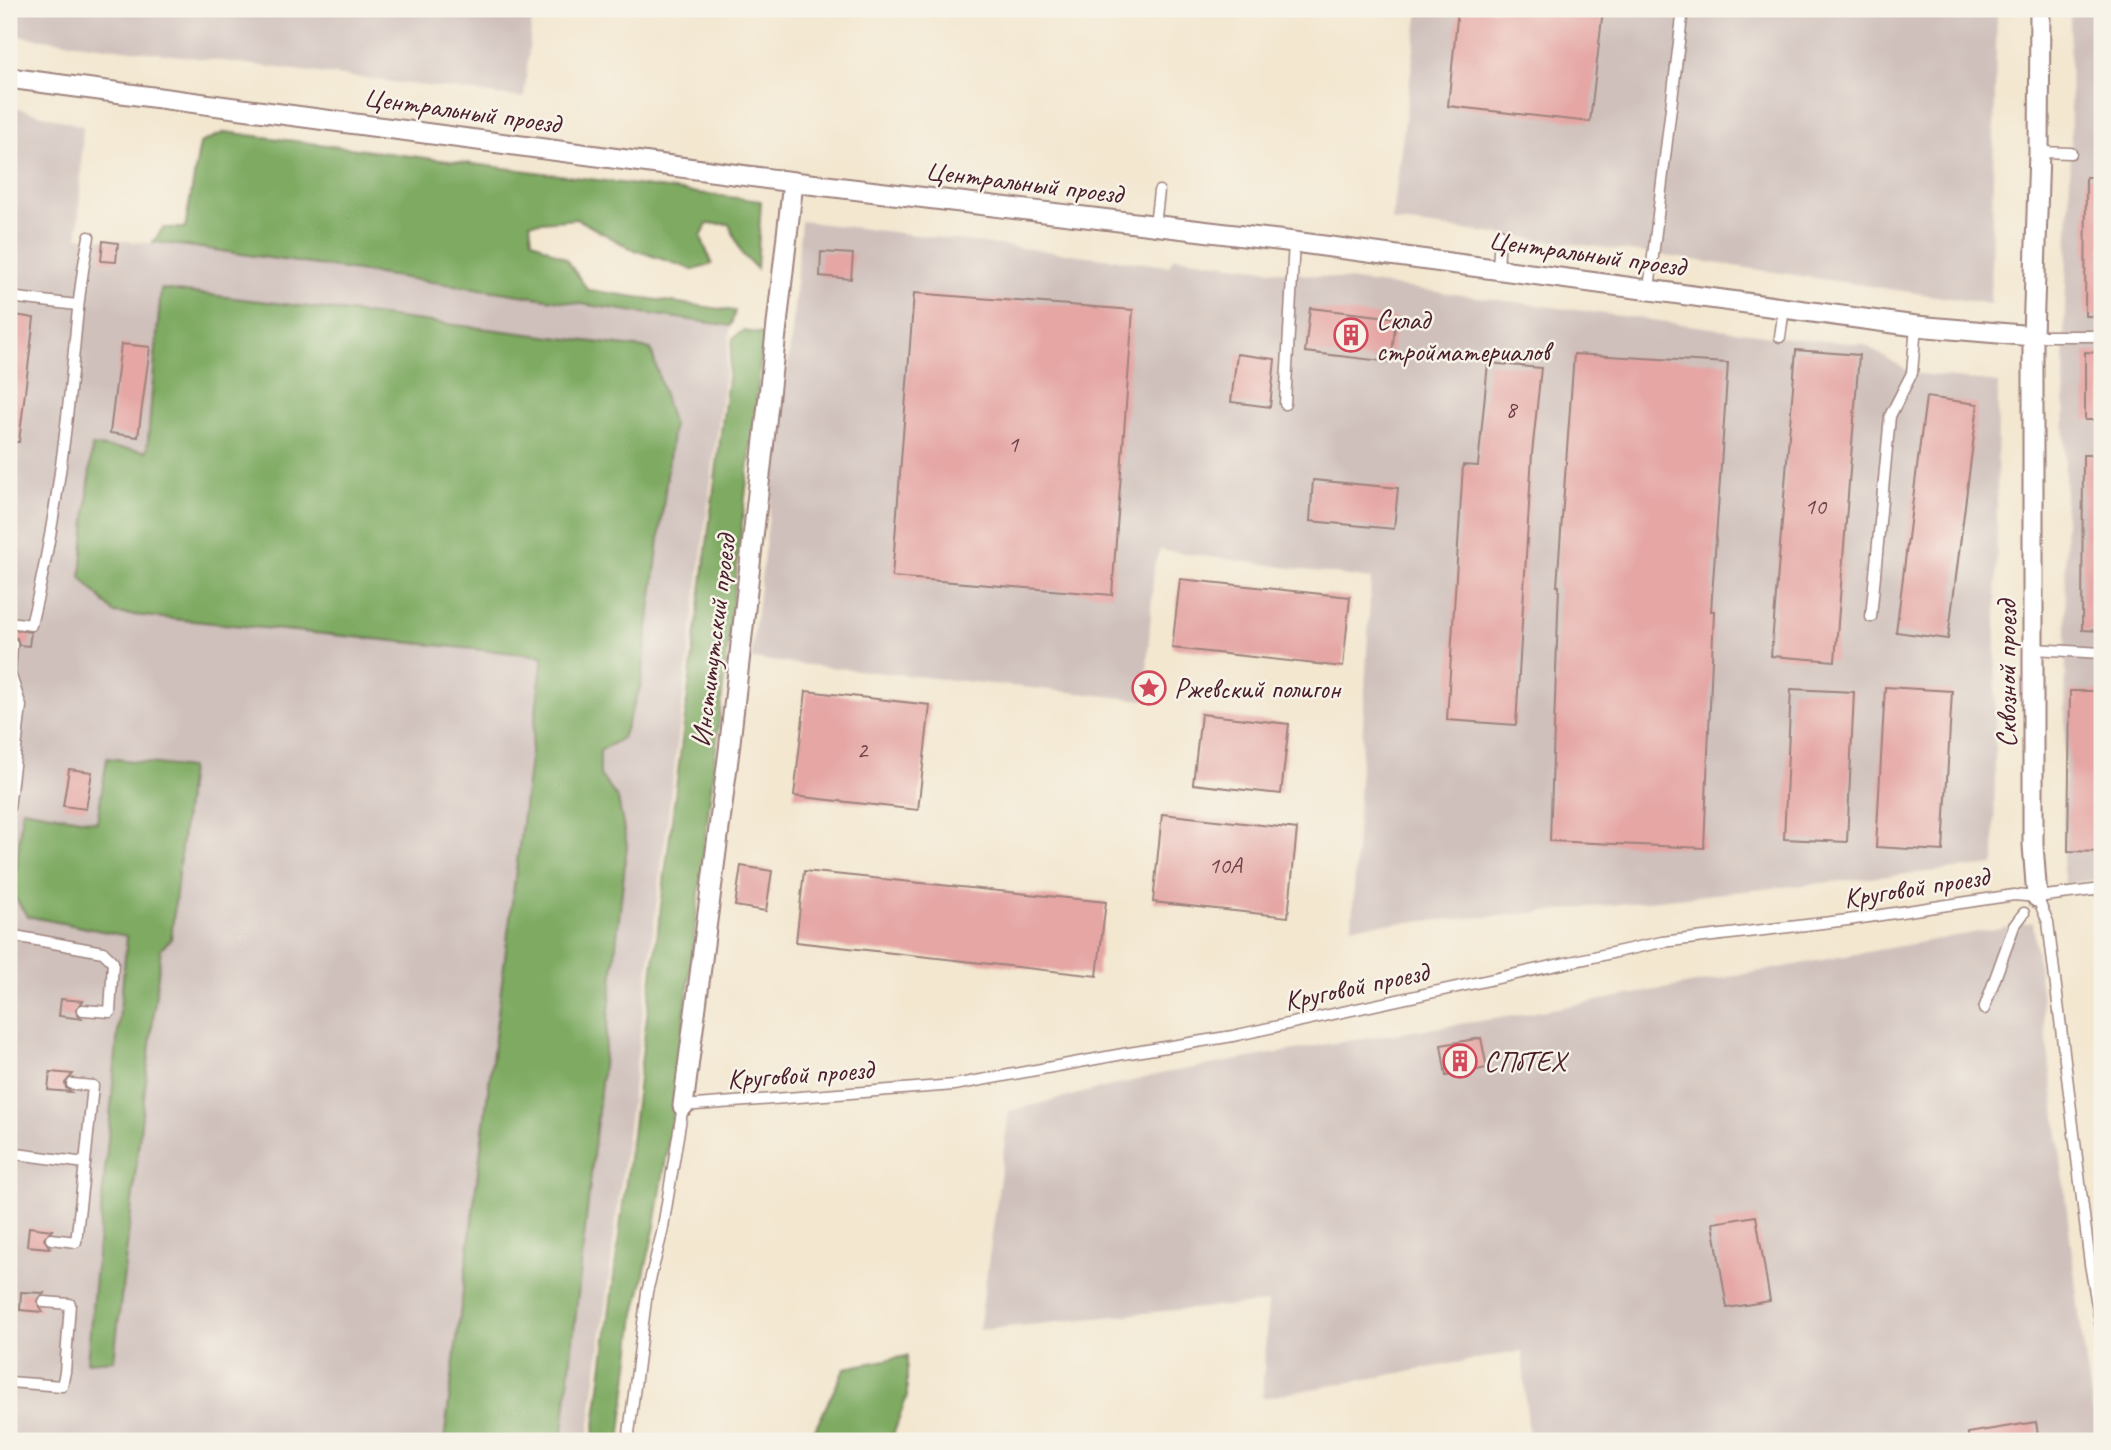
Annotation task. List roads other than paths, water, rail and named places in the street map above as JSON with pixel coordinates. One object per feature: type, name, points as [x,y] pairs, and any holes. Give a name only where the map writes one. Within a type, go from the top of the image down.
[{"type":"street","name":"Сквозной проезд","points":[[2037,897],[2033,845],[2033,336],[2040,9]]},
{"type":"street","name":"Центральный проезд","points":[[9,78],[793,182],[1294,242],[1916,326],[2033,336]]},
{"type":"street","name":"Институтский проезд","points":[[683,1106],[734,751],[793,182]]},
{"type":"lane","points":[[1649,289],[1683,9]]},
{"type":"lane","points":[[2039,152],[2071,153]]},
{"type":"lane","points":[[1155,225],[1159,191]]},
{"type":"lane","points":[[1498,269],[1500,234]]},
{"type":"lane","points":[[9,622],[31,625],[51,536],[69,405],[77,305],[89,237]]},
{"type":"lane","points":[[1285,404],[1294,242]]},
{"type":"lane","points":[[9,298],[77,305]]},
{"type":"lane","points":[[1780,337],[1784,308]]},
{"type":"lane","points":[[1871,617],[1891,416],[1912,373],[1916,326]]},
{"type":"lane","points":[[2033,336],[2102,336]]},
{"type":"lane","points":[[9,808],[21,706],[10,673],[12,644]]},
{"type":"lane","points":[[2034,649],[2102,653]]},
{"type":"lane","points":[[9,704],[21,706]]},
{"type":"lane","name":"Круговой проезд","points":[[683,1106],[954,1086],[1123,1054],[1233,1037],[1662,942],[1847,920],[2014,895],[2037,897],[2102,888]]},
{"type":"lane","name":"Сквозной проезд","points":[[2037,897],[2048,922],[2090,1264],[2102,1334]]},
{"type":"lane","points":[[1984,1009],[2014,926],[2024,914]]},
{"type":"lane","points":[[9,935],[103,952],[113,962],[110,1012],[83,1010]]},
{"type":"lane","points":[[51,1239],[76,1242],[93,1086],[72,1084]]},
{"type":"lane","points":[[628,1441],[645,1304],[662,1233],[683,1106]]},
{"type":"lane","points":[[9,1153],[85,1163]]},
{"type":"lane","points":[[9,1382],[62,1386],[70,1304],[44,1302]]},
{"type":"place","name":"Склад стройматериалов","points":[[1351,335]]},
{"type":"place","name":"Ржевский полигон","points":[[1149,688]]},
{"type":"place","name":"СПбТЕХ","points":[[1460,1061]]}]
